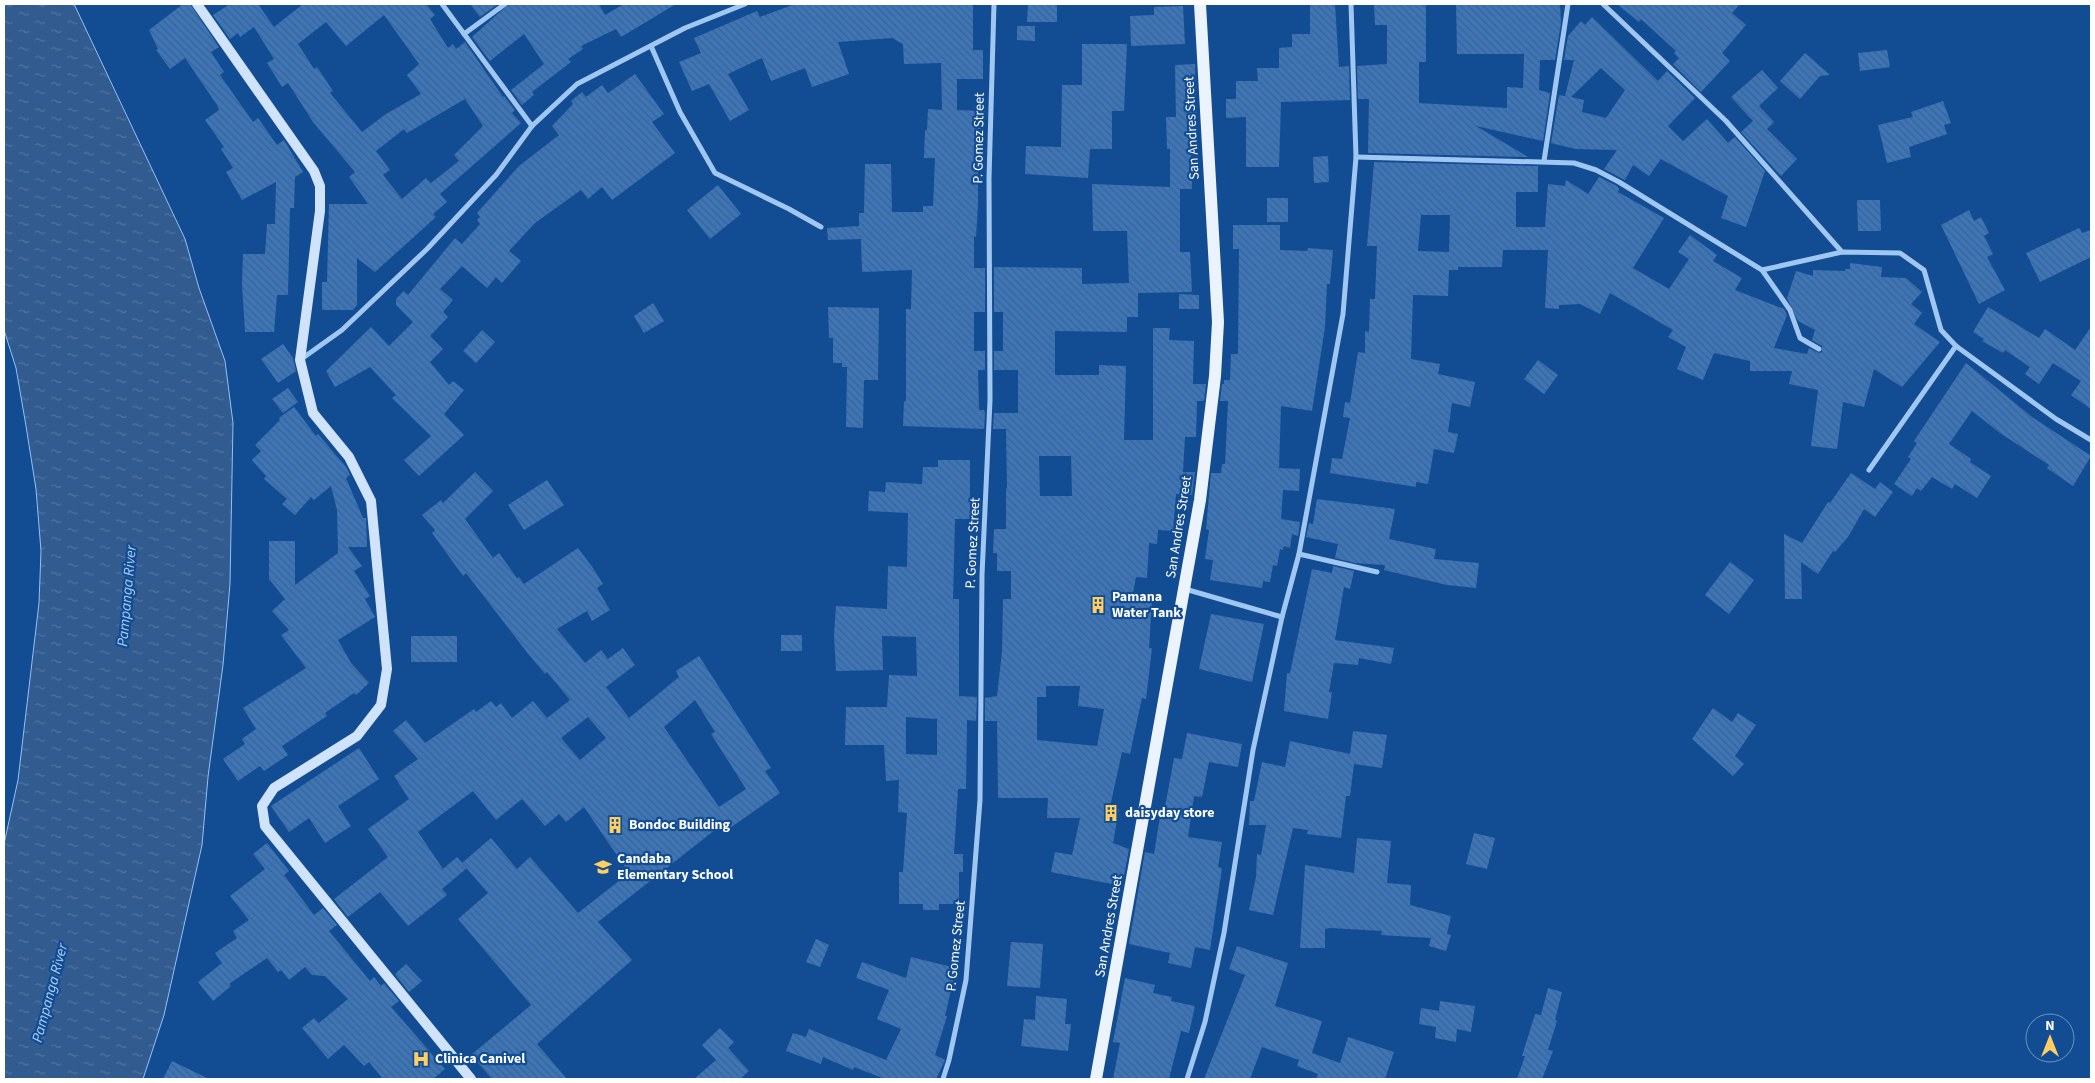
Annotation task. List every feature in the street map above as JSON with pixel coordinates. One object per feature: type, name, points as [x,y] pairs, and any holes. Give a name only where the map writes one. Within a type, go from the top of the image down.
[{"type":"main road","name":"San Andres Street","points":[[1096,1079],[1185,589],[1200,500],[1215,376],[1218,322],[1200,4]]},
{"type":"street","points":[[197,4],[314,170],[320,186],[320,211],[300,360],[313,413],[349,457],[371,501],[387,669],[381,705],[357,736],[274,788],[262,806],[265,826],[471,1079]]},
{"type":"street","points":[[442,4],[532,126]]},
{"type":"street","points":[[464,34],[506,4]]},
{"type":"street","points":[[300,360],[342,330],[427,249],[496,175],[532,126],[577,84],[607,66],[685,28],[744,4]]},
{"type":"street","name":"P. Gomez Street","points":[[943,1079],[949,1060],[966,980],[980,800],[982,575],[990,400],[989,178],[994,4]]},
{"type":"street","points":[[1187,1079],[1204,1022],[1224,933],[1253,750],[1282,617],[1299,554],[1343,314],[1356,157],[1351,4]]},
{"type":"street","points":[[1544,161],[1568,4]]},
{"type":"street","points":[[1603,4],[1726,121],[1842,252]]},
{"type":"street","points":[[651,46],[680,112],[715,173],[789,209],[821,227]]},
{"type":"street","points":[[1356,157],[1544,161],[1574,163],[1596,170],[1636,192],[1762,270],[1790,310],[1800,338],[1819,349]]},
{"type":"street","points":[[1762,270],[1842,252],[1900,253],[1924,270],[1941,330],[1956,346],[2056,419],[2091,440]]},
{"type":"street","points":[[1869,470],[1956,346]]},
{"type":"street","points":[[1299,554],[1377,572]]},
{"type":"street","points":[[1185,589],[1282,617]]},
{"type":"water","name":"Pampanga River","points":[[4,4],[74,4],[185,239],[199,288],[225,361],[233,423],[230,584],[223,665],[208,777],[202,845],[164,1015],[143,1079],[4,1079],[4,844],[18,780],[39,603],[41,551],[36,489],[26,426],[16,368],[4,330]]},
{"type":"building","points":[[183,4],[190,4],[219,47],[211,52],[224,72],[220,75],[253,122],[258,118],[277,145],[284,140],[303,172],[295,177],[294,208],[290,208],[288,295],[277,295],[274,332],[245,332],[242,284],[243,254],[265,254],[267,224],[275,224],[276,182],[242,200],[226,172],[233,168],[221,149],[224,147],[205,120],[219,110],[217,105],[185,58],[170,69],[156,50],[158,49],[149,30]]},
{"type":"building","points":[[230,4],[258,4],[274,27],[303,4],[426,4],[435,15],[430,19],[448,48],[453,44],[456,49],[465,42],[503,97],[515,110],[512,113],[521,123],[440,194],[447,202],[433,214],[436,217],[375,272],[357,258],[357,305],[353,310],[322,310],[322,282],[327,282],[329,204],[368,204],[349,177],[355,172],[313,122],[288,83],[282,87],[267,63],[274,59],[254,27],[240,37],[238,33],[230,39],[213,15]],"holes":[[[384,15],[419,64],[407,75],[421,94],[386,114],[362,132],[330,93],[333,91],[317,67],[314,69],[298,44],[326,22],[346,46]],[[465,99],[483,126],[454,155],[459,161],[431,183],[426,178],[402,199],[383,175],[390,170],[376,151],[404,129],[407,133]]]},
{"type":"building","points":[[470,4],[498,4],[480,17]]},
{"type":"building","points":[[509,4],[599,4],[605,15],[624,4],[676,4],[621,37],[616,29],[581,46],[583,49],[568,59],[571,62],[532,92],[534,95],[522,105],[511,90],[544,64],[524,34],[490,61],[472,37]]},
{"type":"building","points":[[795,4],[973,4],[973,50],[983,50],[983,79],[957,79],[957,110],[985,111],[984,129],[978,129],[978,205],[976,237],[974,236],[974,268],[985,268],[985,312],[974,312],[974,351],[985,351],[985,370],[978,370],[979,410],[984,410],[985,413],[984,429],[903,426],[904,401],[906,401],[906,309],[911,309],[912,270],[862,272],[861,239],[828,240],[827,228],[859,226],[859,213],[864,213],[865,164],[891,164],[892,212],[923,212],[923,206],[933,206],[935,158],[924,158],[925,130],[927,130],[928,109],[942,110],[941,63],[904,64],[903,44],[892,38],[838,42],[849,74],[812,87],[805,68],[771,81],[762,58],[728,74],[749,110],[730,121],[709,84],[692,91],[679,62],[701,53],[694,38],[757,11],[760,17]]},
{"type":"building","points":[[1028,4],[1057,4],[1057,22],[1027,22]]},
{"type":"building","points":[[1310,4],[1335,4],[1339,67],[1349,66],[1350,100],[1281,102],[1279,167],[1246,167],[1246,117],[1226,118],[1226,99],[1236,99],[1236,81],[1258,81],[1257,68],[1279,68],[1279,48],[1292,47],[1292,34],[1310,34]]},
{"type":"building","points":[[1374,4],[1426,4],[1426,62],[1419,62],[1419,103],[1507,108],[1507,87],[1523,88],[1524,54],[1457,54],[1456,4],[1560,4],[1561,23],[1555,60],[1540,60],[1539,90],[1550,93],[1543,141],[1476,126],[1528,157],[1368,153],[1369,99],[1358,99],[1357,66],[1387,64],[1387,25],[1375,25]]},
{"type":"building","points":[[1617,4],[1740,4],[1732,13],[1746,25],[1722,53],[1730,61],[1701,92],[1673,64],[1679,58],[1674,53],[1676,51],[1641,19],[1639,22]]},
{"type":"building","points":[[1183,6],[1185,44],[1131,46],[1130,16],[1154,15],[1154,7]]},
{"type":"building","points":[[1592,17],[1658,81],[1667,71],[1695,98],[1668,126],[1683,141],[1707,119],[1728,143],[1735,137],[1765,171],[1746,227],[1721,218],[1728,196],[1661,159],[1649,176],[1633,165],[1625,180],[1604,169],[1617,150],[1575,149],[1551,143],[1559,95],[1565,96],[1574,60],[1564,60],[1568,36],[1581,21],[1585,25]],"holes":[[[1601,68],[1625,90],[1606,118],[1582,112],[1584,100],[1571,97]]]},
{"type":"building","points":[[1017,26],[1035,26],[1035,41],[1017,40]]},
{"type":"building","points":[[1082,44],[1127,44],[1124,111],[1112,111],[1112,149],[1090,149],[1088,178],[1025,174],[1026,146],[1061,147],[1062,85],[1082,85]]},
{"type":"building","points":[[1887,50],[1890,67],[1860,71],[1858,53]]},
{"type":"building","points":[[1805,53],[1830,75],[1820,76],[1800,99],[1780,81]]},
{"type":"building","points":[[1195,64],[1197,148],[1191,148],[1192,189],[1180,189],[1180,252],[1190,252],[1192,292],[1138,293],[1138,317],[1127,317],[1127,332],[1055,331],[1055,375],[1099,375],[1099,365],[1126,366],[1124,440],[1153,440],[1153,328],[1170,328],[1169,340],[1194,341],[1193,384],[1206,384],[1204,401],[1197,401],[1196,437],[1185,437],[1183,472],[1195,472],[1192,495],[1176,494],[1173,531],[1158,530],[1157,544],[1149,543],[1147,578],[1136,577],[1132,598],[1152,602],[1149,648],[1152,648],[1146,699],[1142,698],[1130,754],[1122,752],[1110,807],[1119,809],[1113,843],[1129,849],[1122,886],[1051,872],[1055,852],[1072,855],[1080,818],[1047,818],[1048,798],[998,798],[997,721],[985,721],[985,698],[997,696],[1002,652],[1003,599],[1011,599],[1011,571],[997,571],[997,553],[993,553],[994,529],[1006,529],[1007,488],[1006,429],[993,429],[994,413],[1018,413],[1018,370],[994,370],[994,351],[1003,351],[1003,312],[994,312],[994,267],[1082,268],[1082,284],[1129,283],[1127,231],[1093,231],[1092,184],[1170,187],[1170,149],[1167,149],[1166,117],[1176,117],[1175,65]],"holes":[[[1039,456],[1071,456],[1072,496],[1040,496]],[[1046,686],[1080,686],[1078,706],[1104,709],[1097,746],[1037,740],[1037,697],[1046,697]]]},
{"type":"building","points":[[1762,70],[1778,88],[1759,106],[1774,122],[1767,129],[1797,159],[1781,176],[1741,132],[1753,121],[1731,97]]},
{"type":"building","points":[[635,74],[664,114],[652,122],[675,153],[612,200],[602,187],[588,199],[581,190],[535,223],[509,251],[521,261],[502,283],[496,277],[487,288],[462,266],[440,289],[453,300],[443,312],[448,317],[430,336],[443,349],[430,362],[449,385],[453,381],[464,390],[444,414],[464,435],[419,476],[404,460],[431,436],[392,398],[396,395],[370,367],[335,387],[326,371],[371,327],[389,346],[413,322],[396,305],[396,299],[404,291],[408,295],[455,238],[462,244],[480,224],[477,220],[480,217],[477,213],[519,166],[559,135],[552,126],[573,104],[571,101],[582,92],[586,97],[602,85],[608,93]]},
{"type":"building","points":[[1943,101],[1951,123],[1944,125],[1947,134],[1909,147],[1911,157],[1887,163],[1878,125],[1913,117],[1911,112]]},
{"type":"building","points":[[1328,156],[1329,182],[1314,183],[1313,157]]},
{"type":"building","points":[[1374,162],[1538,166],[1538,192],[1516,192],[1516,227],[1545,227],[1548,184],[1565,186],[1566,180],[1588,194],[1599,177],[1617,186],[1618,192],[1664,218],[1633,268],[1669,289],[1689,259],[1678,252],[1690,235],[1717,255],[1713,261],[1742,278],[1735,290],[1784,309],[1787,315],[1774,348],[1807,354],[1809,348],[1819,353],[1822,352],[1822,346],[1812,340],[1815,330],[1798,321],[1787,298],[1796,271],[1813,276],[1813,270],[1845,271],[1845,269],[1850,269],[1850,263],[1882,267],[1881,277],[1906,278],[1922,292],[1911,304],[1922,313],[1914,324],[1940,342],[1902,387],[1874,369],[1864,407],[1843,402],[1837,449],[1811,446],[1818,390],[1789,384],[1792,371],[1750,371],[1750,361],[1714,353],[1703,380],[1677,369],[1686,347],[1668,337],[1673,330],[1610,293],[1600,314],[1580,304],[1559,305],[1559,309],[1545,308],[1548,250],[1503,250],[1502,267],[1458,267],[1458,270],[1449,270],[1448,296],[1413,295],[1411,359],[1440,364],[1438,374],[1475,382],[1470,407],[1452,403],[1448,432],[1458,434],[1454,453],[1434,449],[1428,484],[1416,482],[1416,487],[1330,473],[1332,458],[1342,459],[1350,418],[1343,417],[1345,402],[1350,403],[1358,352],[1365,353],[1365,331],[1369,332],[1370,299],[1375,299],[1377,246],[1367,246]],"holes":[[[1421,215],[1450,215],[1449,252],[1418,251]]]},
{"type":"building","points":[[718,185],[741,214],[710,239],[687,210]]},
{"type":"building","points":[[1267,198],[1288,198],[1288,222],[1267,222]]},
{"type":"building","points":[[1857,200],[1880,200],[1881,231],[1858,231]]},
{"type":"building","points":[[1969,210],[1974,221],[1981,217],[1989,233],[1984,236],[1993,254],[1987,257],[2005,290],[1979,304],[1941,225]]},
{"type":"building","points":[[1233,225],[1280,225],[1280,250],[1307,251],[1308,248],[1333,250],[1330,284],[1327,284],[1325,327],[1312,411],[1281,406],[1279,468],[1300,469],[1299,491],[1283,490],[1281,519],[1300,522],[1298,536],[1292,534],[1290,548],[1284,546],[1283,550],[1280,549],[1277,566],[1273,565],[1270,582],[1263,581],[1262,588],[1210,580],[1213,560],[1205,559],[1209,530],[1206,529],[1211,473],[1221,473],[1222,464],[1225,464],[1228,401],[1220,401],[1222,384],[1224,384],[1224,380],[1230,380],[1231,354],[1238,354],[1239,249],[1233,249]]},
{"type":"building","points":[[2079,228],[2082,233],[2091,230],[2091,257],[2040,282],[2026,253]]},
{"type":"building","points":[[1179,294],[1199,295],[1199,309],[1179,309]]},
{"type":"building","points":[[653,303],[664,321],[644,333],[634,316]]},
{"type":"building","points":[[828,307],[879,308],[878,380],[864,380],[863,428],[846,427],[847,367],[842,367],[842,363],[833,363],[833,338],[829,338]]},
{"type":"building","points":[[1988,307],[2039,338],[2045,329],[2075,350],[2091,327],[2091,409],[2071,395],[2081,381],[2053,363],[2039,384],[2025,374],[2030,367],[2005,350],[2003,353],[1982,341],[1984,339],[1973,332]]},
{"type":"building","points":[[482,330],[495,342],[476,363],[463,351]]},
{"type":"building","points":[[283,344],[293,358],[296,371],[278,383],[261,359]]},
{"type":"building","points":[[1538,360],[1558,375],[1544,394],[1524,379]]},
{"type":"building","points":[[1966,363],[2032,417],[2091,456],[2073,486],[2047,468],[2049,465],[2000,433],[1972,411],[1949,444],[1971,459],[1970,462],[1991,476],[1977,498],[1955,484],[1952,489],[1932,477],[1921,491],[1917,488],[1912,496],[1894,484],[1911,459],[1908,457],[1917,443],[1914,441]]},
{"type":"building","points":[[288,388],[298,402],[283,413],[272,399]]},
{"type":"building","points":[[294,407],[316,436],[318,434],[346,467],[350,475],[346,478],[363,518],[366,518],[367,547],[348,547],[362,566],[354,571],[370,596],[365,599],[375,617],[338,640],[351,663],[369,683],[356,695],[354,693],[325,713],[327,716],[282,746],[288,755],[264,771],[260,766],[238,781],[223,759],[245,744],[242,739],[256,729],[243,708],[306,668],[281,635],[289,630],[272,611],[285,599],[269,579],[269,541],[295,541],[295,585],[338,553],[337,510],[331,486],[314,500],[311,497],[295,515],[282,504],[287,499],[264,479],[266,476],[252,460],[261,451],[255,445],[280,420],[279,418]]},
{"type":"building","points":[[938,460],[970,460],[970,519],[955,519],[953,599],[959,599],[959,696],[977,697],[976,721],[967,720],[966,789],[958,789],[954,854],[963,854],[963,872],[959,872],[959,904],[939,904],[939,910],[923,910],[923,904],[899,904],[899,872],[903,872],[907,813],[898,812],[899,780],[886,781],[884,745],[845,745],[846,707],[887,707],[889,675],[917,676],[916,637],[882,636],[883,670],[836,671],[834,635],[836,606],[887,609],[888,566],[907,567],[908,513],[868,511],[869,491],[885,492],[886,482],[922,484],[923,467],[938,467]],"holes":[[[906,717],[937,719],[937,755],[906,754]]]},
{"type":"building","points":[[475,472],[493,491],[465,519],[493,558],[499,553],[517,578],[519,577],[524,584],[578,548],[593,568],[603,584],[597,588],[610,610],[592,621],[587,611],[557,629],[585,663],[601,650],[608,659],[623,648],[635,665],[606,687],[629,718],[679,677],[676,671],[699,656],[771,768],[765,771],[780,793],[730,828],[725,822],[598,922],[632,960],[537,1044],[567,1079],[492,1079],[471,1055],[531,1005],[458,919],[488,893],[467,868],[442,889],[447,895],[408,926],[380,892],[348,917],[334,899],[388,857],[368,829],[409,799],[394,776],[418,759],[393,731],[406,720],[425,743],[474,709],[476,712],[491,701],[496,707],[501,703],[512,718],[533,701],[547,718],[570,700],[547,672],[545,674],[529,655],[466,573],[463,576],[432,533],[435,530],[422,515],[441,500],[443,503]],"holes":[[[695,700],[715,732],[711,734],[746,789],[719,807],[664,727]],[[588,717],[606,738],[580,760],[561,738]],[[473,791],[496,820],[522,799],[545,826],[559,814],[566,822],[584,807],[629,873],[578,913],[530,857],[517,869],[491,838],[462,863],[457,857],[443,869],[418,832]]]},
{"type":"building","points":[[1851,473],[1875,489],[1880,482],[1893,492],[1875,517],[1864,509],[1848,537],[1835,552],[1833,551],[1818,574],[1801,562],[1802,599],[1785,599],[1784,534],[1802,543],[1828,502],[1830,503]]},
{"type":"building","points":[[547,480],[564,505],[524,530],[508,505]]},
{"type":"building","points":[[1317,499],[1395,509],[1389,539],[1436,549],[1434,559],[1479,563],[1476,588],[1447,585],[1384,570],[1385,565],[1355,563],[1335,558],[1338,544],[1306,537],[1309,523],[1313,524]]},
{"type":"building","points":[[1730,562],[1754,580],[1729,614],[1705,595]]},
{"type":"building","points":[[1333,566],[1354,571],[1350,589],[1344,587],[1335,640],[1394,648],[1391,664],[1359,658],[1358,665],[1334,663],[1329,692],[1332,692],[1328,719],[1284,711],[1287,673],[1290,673],[1312,569],[1332,573]]},
{"type":"building","points":[[1211,614],[1264,624],[1252,682],[1199,669]]},
{"type":"building","points":[[781,635],[802,635],[802,651],[781,651]]},
{"type":"building","points":[[411,636],[457,636],[457,662],[411,662]]},
{"type":"building","points":[[1713,708],[1732,722],[1738,713],[1756,725],[1735,756],[1744,764],[1733,776],[1692,739]]},
{"type":"building","points":[[1353,731],[1387,735],[1382,768],[1354,764],[1350,796],[1346,796],[1341,838],[1307,834],[1308,830],[1293,828],[1273,915],[1249,910],[1256,877],[1257,854],[1261,855],[1266,825],[1249,825],[1250,801],[1254,801],[1262,762],[1285,767],[1290,741],[1350,754]]},
{"type":"building","points":[[1187,733],[1242,744],[1238,767],[1209,762],[1202,797],[1194,796],[1188,837],[1222,842],[1218,867],[1222,868],[1210,950],[1195,947],[1191,968],[1168,963],[1170,953],[1129,944],[1145,852],[1154,854],[1160,817],[1163,818],[1174,758],[1182,759]]},
{"type":"building","points":[[359,748],[379,779],[338,806],[351,826],[325,843],[309,818],[289,832],[271,806]]},
{"type":"building","points":[[1474,833],[1495,838],[1487,869],[1466,864]]},
{"type":"building","points":[[1357,838],[1391,841],[1387,883],[1411,885],[1410,905],[1451,916],[1447,934],[1451,935],[1446,951],[1429,946],[1431,938],[1381,935],[1382,931],[1330,928],[1325,929],[1325,948],[1300,948],[1305,865],[1354,873]]},
{"type":"building","points":[[267,843],[289,871],[284,875],[314,915],[323,908],[337,925],[329,931],[370,981],[374,977],[381,986],[384,983],[399,1001],[391,1007],[445,1069],[433,1079],[383,1079],[369,1062],[364,1066],[344,1045],[328,1059],[302,1028],[314,1018],[319,1023],[348,999],[325,976],[312,975],[305,967],[289,980],[281,970],[278,972],[267,958],[229,984],[231,986],[213,1001],[198,982],[222,963],[215,953],[237,938],[233,931],[249,920],[230,896],[265,869],[253,854]]},
{"type":"building","points":[[816,939],[829,945],[820,967],[806,962]]},
{"type":"building","points":[[1011,942],[1043,944],[1040,988],[1007,986]]},
{"type":"building","points":[[1237,946],[1288,963],[1275,1006],[1322,1021],[1312,1053],[1340,1063],[1348,1037],[1394,1052],[1385,1079],[1316,1079],[1318,1074],[1297,1066],[1299,1060],[1262,1047],[1250,1079],[1204,1079],[1245,975],[1229,969]]},
{"type":"building","points":[[911,957],[956,968],[945,1016],[947,1016],[935,1055],[945,1060],[936,1079],[885,1079],[854,1067],[853,1070],[823,1057],[821,1064],[786,1051],[793,1033],[806,1037],[809,1029],[886,1060],[901,1029],[877,1019],[889,990],[856,978],[862,962],[906,978]]},
{"type":"building","points":[[406,964],[422,981],[409,992],[395,974]]},
{"type":"building","points":[[1125,978],[1155,985],[1153,993],[1172,997],[1171,1001],[1195,1006],[1189,1033],[1181,1031],[1169,1079],[1113,1079],[1120,1043],[1113,1042]]},
{"type":"building","points":[[1548,988],[1562,992],[1555,1020],[1557,1021],[1548,1050],[1553,1051],[1542,1079],[1517,1079],[1525,1056],[1522,1056],[1535,1014],[1541,1015]]},
{"type":"building","points":[[1036,996],[1067,999],[1065,1024],[1071,1024],[1068,1051],[1021,1046],[1024,1019],[1035,1020]]},
{"type":"building","points":[[1440,1001],[1475,1006],[1471,1032],[1457,1029],[1456,1042],[1435,1038],[1436,1027],[1419,1024],[1421,1008],[1439,1011]]},
{"type":"building","points":[[720,1028],[734,1042],[728,1048],[749,1071],[740,1079],[694,1079],[716,1060],[702,1045]]},
{"type":"building","points":[[172,1061],[209,1079],[163,1079]]},
{"type":"place","name":"Pamana Water Tank","points":[[1098,605]]},
{"type":"place","name":"daisyday store","points":[[1111,813]]},
{"type":"place","name":"Bondoc Building","points":[[615,825]]},
{"type":"place","name":"Candaba Elementary School","points":[[603,867]]},
{"type":"place","name":"Clinica Canivel","points":[[421,1059]]}]
